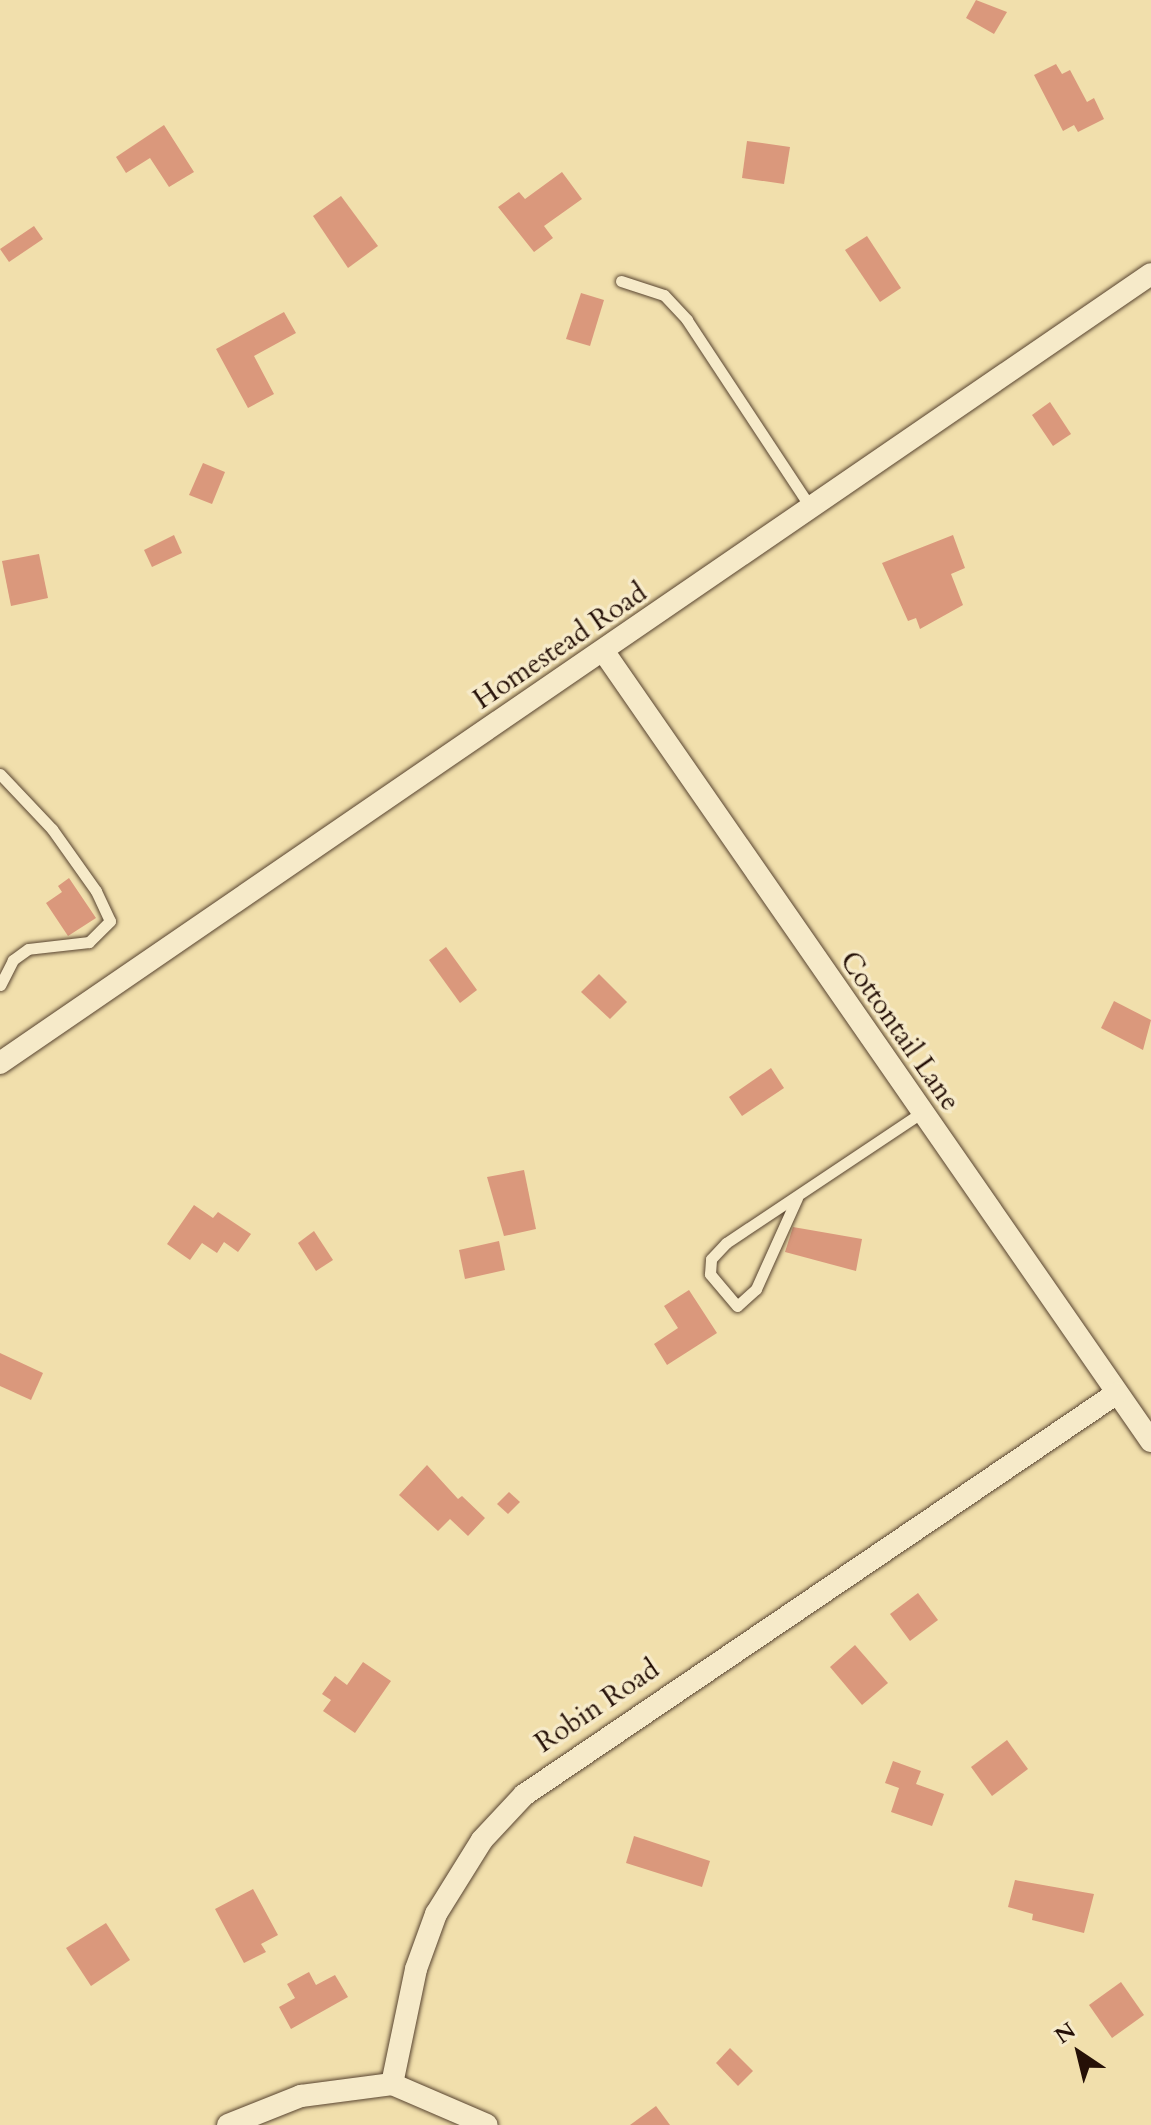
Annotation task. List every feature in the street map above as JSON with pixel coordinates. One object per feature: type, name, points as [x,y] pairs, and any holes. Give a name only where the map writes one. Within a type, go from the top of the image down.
[{"type":"street","name":"Homestead Road","points":[[0,1063],[604,652],[1151,274]]},
{"type":"street","name":"Cottontail Lane","points":[[604,652],[1151,1441]]},
{"type":"street","name":"Robin Road","points":[[392,2084],[416,1969],[436,1914],[482,1840],[524,1795],[1117,1393]]},
{"type":"street","points":[[228,2125],[301,2096],[392,2084],[487,2125]]},
{"type":"lane","points":[[621,281],[664,295],[687,320],[811,509]]},
{"type":"lane","points":[[0,774],[52,829],[96,891],[110,921],[89,942],[28,949],[13,960],[0,985]]},
{"type":"lane","points":[[797,1198],[756,1289],[737,1306],[717,1288],[711,1259],[726,1243],[921,1113]]},
{"type":"building","points":[[976,0],[1007,12],[994,34],[966,18]]},
{"type":"building","points":[[1056,64],[1062,74],[1070,70],[1087,102],[1094,98],[1104,119],[1078,132],[1074,125],[1063,131],[1034,75]]},
{"type":"building","points":[[164,125],[194,172],[169,187],[150,158],[126,173],[116,157]]},
{"type":"building","points":[[747,141],[790,147],[784,184],[742,178]]},
{"type":"building","points":[[562,172],[582,199],[544,226],[553,238],[534,252],[498,207],[519,192],[525,199]]},
{"type":"building","points":[[341,196],[378,246],[348,268],[313,216]]},
{"type":"building","points":[[34,226],[43,239],[9,262],[0,249]]},
{"type":"building","points":[[867,236],[901,288],[880,302],[845,250]]},
{"type":"building","points":[[581,293],[604,300],[590,346],[566,339]]},
{"type":"building","points":[[284,312],[296,333],[254,356],[274,394],[248,408],[216,349]]},
{"type":"building","points":[[1050,402],[1071,434],[1053,446],[1032,415]]},
{"type":"building","points":[[203,463],[225,472],[212,504],[189,495]]},
{"type":"building","points":[[174,535],[182,553],[152,567],[144,550]]},
{"type":"building","points":[[953,535],[965,568],[951,574],[963,605],[920,629],[916,618],[908,621],[882,563]]},
{"type":"building","points":[[39,554],[48,598],[11,606],[2,561]]},
{"type":"building","points":[[69,878],[96,918],[68,936],[46,903],[62,892],[58,886]]},
{"type":"building","points":[[446,947],[477,990],[460,1003],[429,960]]},
{"type":"building","points":[[599,974],[627,1002],[610,1019],[581,992]]},
{"type":"building","points":[[1114,1001],[1151,1020],[1143,1050],[1101,1028]]},
{"type":"building","points":[[771,1068],[784,1088],[742,1116],[729,1097]]},
{"type":"building","points":[[524,1170],[536,1229],[504,1236],[487,1177]]},
{"type":"building","points":[[194,1205],[213,1218],[218,1212],[251,1234],[238,1252],[224,1242],[217,1253],[202,1243],[190,1260],[167,1244]]},
{"type":"building","points":[[793,1227],[862,1239],[856,1271],[785,1252]]},
{"type":"building","points":[[314,1231],[333,1260],[316,1271],[298,1243]]},
{"type":"building","points":[[499,1241],[505,1270],[465,1279],[459,1250]]},
{"type":"building","points":[[689,1290],[717,1333],[667,1365],[654,1344],[678,1328],[664,1306]]},
{"type":"building","points":[[0,1353],[43,1373],[31,1400],[0,1386]]},
{"type":"building","points":[[427,1465],[458,1499],[462,1496],[485,1518],[468,1536],[450,1519],[438,1531],[399,1495]]},
{"type":"building","points":[[509,1492],[520,1502],[508,1514],[497,1504]]},
{"type":"building","points":[[918,1593],[938,1620],[910,1641],[890,1614]]},
{"type":"building","points":[[855,1645],[888,1683],[862,1705],[830,1667]]},
{"type":"building","points":[[363,1662],[391,1681],[355,1733],[323,1711],[331,1700],[322,1694],[335,1676],[347,1685]]},
{"type":"building","points":[[1007,1740],[1028,1769],[992,1796],[971,1767]]},
{"type":"building","points":[[893,1761],[921,1771],[916,1784],[944,1794],[932,1826],[891,1812],[899,1788],[885,1783]]},
{"type":"building","points":[[634,1836],[710,1861],[702,1887],[626,1863]]},
{"type":"building","points":[[1015,1880],[1094,1894],[1084,1933],[1032,1920],[1033,1914],[1008,1907]]},
{"type":"building","points":[[253,1889],[278,1935],[261,1944],[266,1952],[244,1963],[215,1909]]},
{"type":"building","points":[[106,1923],[130,1960],[91,1986],[66,1948]]},
{"type":"building","points":[[309,1972],[316,1985],[335,1975],[348,1997],[291,2029],[279,2007],[295,1998],[287,1984]]},
{"type":"building","points":[[1121,1982],[1144,2015],[1112,2038],[1089,2005]]},
{"type":"building","points":[[730,2048],[753,2071],[738,2086],[716,2063]]},
{"type":"building","points":[[656,2106],[670,2125],[630,2125]]}]
